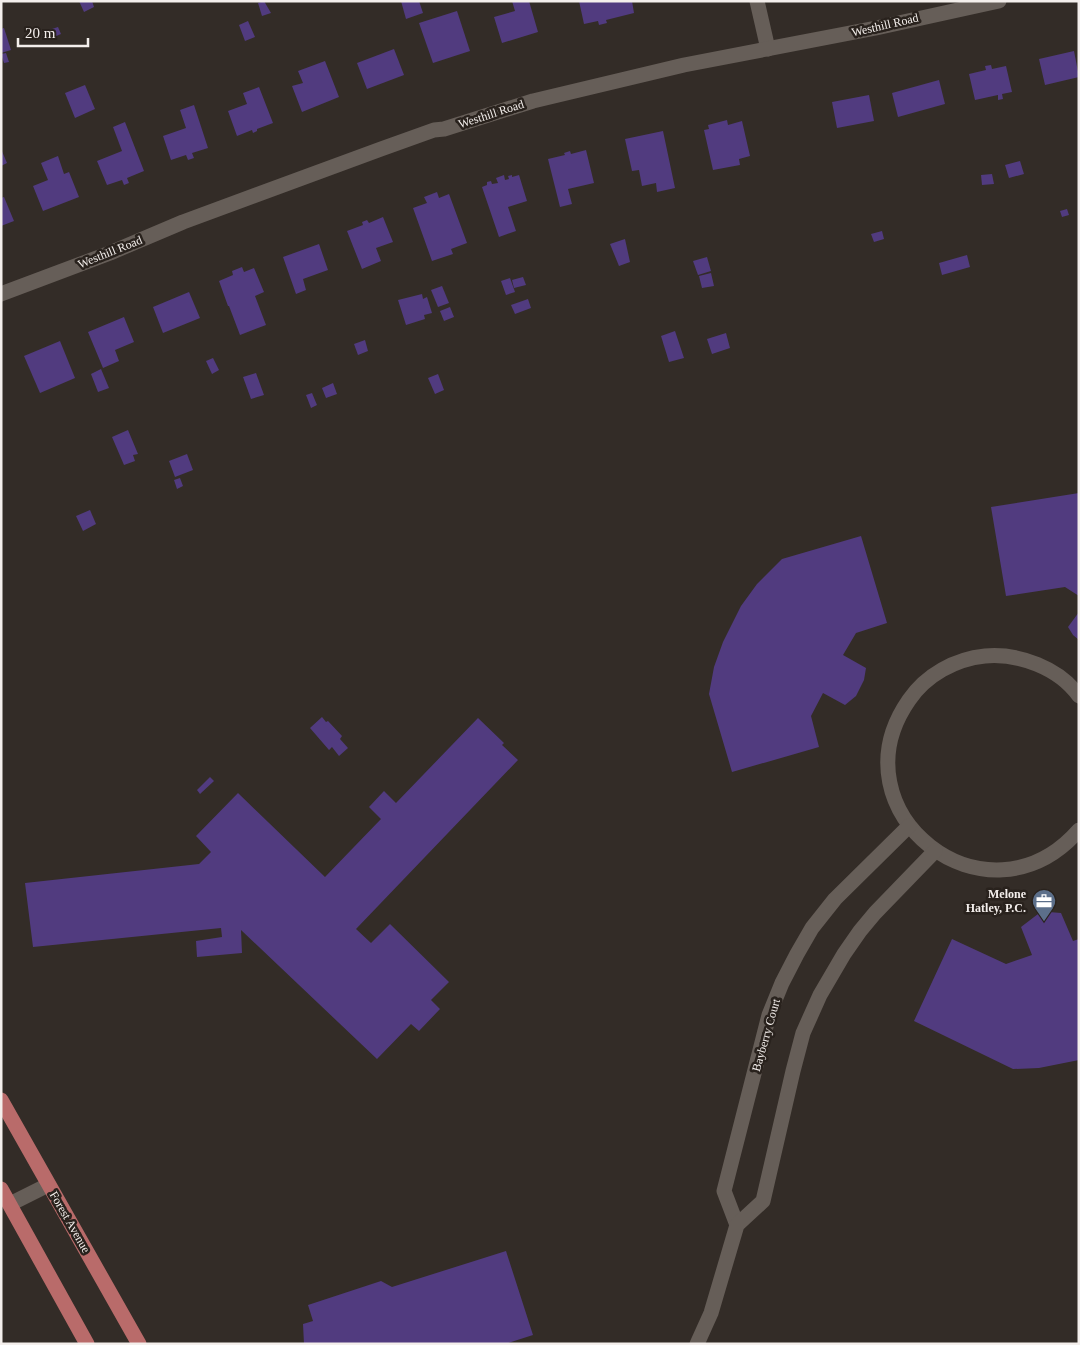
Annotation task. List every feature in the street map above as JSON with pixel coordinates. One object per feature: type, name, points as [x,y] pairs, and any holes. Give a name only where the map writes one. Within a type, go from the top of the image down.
[{"type":"main road","name":"Forest Avenue","points":[[1,1100],[139,1344]]},
{"type":"main road","points":[[1,1189],[88,1344]]},
{"type":"street","points":[[757,1],[768,49]]},
{"type":"street","name":"Westhill Road","points":[[1,294],[110,253],[182,222],[434,130],[444,129],[533,101],[684,65],[999,1]]},
{"type":"street","points":[[1079,696],[1061,678],[1044,667],[1025,660],[1005,656],[985,656],[965,660],[946,667],[914,693],[902,710],[894,729],[889,750],[889,771],[892,791],[899,809],[909,826],[921,840],[935,851],[953,861],[973,868],[993,870],[1014,868],[1034,863],[1052,854],[1069,841],[1079,830]]},
{"type":"street","name":"Bayberry Court","points":[[737,1224],[724,1191],[769,1016],[782,983],[812,928],[835,899],[909,826]]},
{"type":"street","points":[[697,1344],[711,1313],[737,1224],[763,1201],[795,1061],[803,1033],[820,995],[860,931],[935,851]]},
{"type":"street","points":[[10,1204],[48,1184]]},
{"type":"building","points":[[79,1],[92,1],[94,7],[84,12]]},
{"type":"building","points":[[264,1],[271,13],[262,16],[258,3]]},
{"type":"building","points":[[401,1],[419,1],[423,13],[406,19]]},
{"type":"building","points":[[512,1],[529,1],[538,32],[502,43],[494,17],[515,11]]},
{"type":"building","points":[[579,1],[632,1],[634,13],[606,20],[607,23],[599,25],[598,21],[584,24]]},
{"type":"building","points":[[457,11],[470,51],[433,63],[419,23]]},
{"type":"building","points":[[248,21],[255,37],[245,41],[239,25]]},
{"type":"building","points":[[58,27],[61,34],[49,39],[46,31]]},
{"type":"building","points":[[4,28],[11,50],[1,53],[1,29]]},
{"type":"building","points":[[394,49],[404,75],[367,89],[357,63]]},
{"type":"building","points":[[1074,51],[1079,77],[1045,85],[1039,59]]},
{"type":"building","points":[[6,53],[9,62],[4,63],[1,54]]},
{"type":"building","points":[[325,61],[339,97],[302,112],[292,86],[303,83],[298,71]]},
{"type":"building","points":[[991,65],[992,69],[1006,66],[1012,92],[1002,94],[1003,99],[998,100],[998,95],[975,100],[969,74],[986,70],[985,66]]},
{"type":"building","points":[[939,80],[945,104],[898,117],[892,93]]},
{"type":"building","points":[[85,85],[95,109],[75,118],[65,93]]},
{"type":"building","points":[[259,87],[273,123],[257,129],[253,133],[252,130],[237,136],[228,111],[247,104],[243,93]]},
{"type":"building","points":[[869,95],[874,121],[837,128],[832,102]]},
{"type":"building","points":[[194,105],[208,148],[192,153],[194,158],[188,160],[186,155],[171,160],[163,136],[186,128],[180,110]]},
{"type":"building","points":[[727,120],[728,125],[742,121],[750,156],[739,159],[740,165],[713,170],[704,130],[709,129],[708,125]]},
{"type":"building","points":[[125,122],[144,171],[127,178],[129,183],[124,185],[122,180],[107,185],[97,161],[122,151],[113,127]]},
{"type":"building","points":[[663,131],[675,188],[657,192],[656,183],[642,186],[639,170],[632,171],[625,139]]},
{"type":"building","points":[[1,149],[7,163],[1,166]]},
{"type":"building","points":[[586,150],[594,183],[568,189],[572,204],[560,207],[548,159],[565,155],[564,153],[570,151],[571,154]]},
{"type":"building","points":[[58,156],[64,174],[69,172],[79,197],[43,211],[33,186],[48,180],[41,163]]},
{"type":"building","points":[[1020,161],[1024,174],[1009,178],[1005,165]]},
{"type":"building","points":[[992,174],[994,184],[982,185],[981,175]]},
{"type":"building","points":[[504,175],[505,180],[509,179],[508,176],[519,175],[527,201],[508,207],[516,231],[499,237],[482,187],[491,181],[492,184],[498,183],[496,178]]},
{"type":"building","points":[[437,192],[439,198],[449,194],[467,243],[451,249],[453,254],[432,261],[413,208],[427,203],[424,197]]},
{"type":"building","points":[[4,197],[14,221],[1,226],[1,198]]},
{"type":"building","points":[[1067,209],[1069,215],[1062,217],[1060,211]]},
{"type":"building","points":[[383,217],[393,242],[376,248],[381,261],[362,269],[347,231],[363,225],[362,222],[367,220],[369,223]]},
{"type":"building","points":[[882,231],[884,239],[874,242],[871,234]]},
{"type":"building","points":[[625,239],[630,262],[619,266],[610,244]]},
{"type":"building","points":[[319,244],[328,270],[303,279],[306,290],[296,294],[283,257]]},
{"type":"building","points":[[967,255],[970,267],[942,275],[939,263]]},
{"type":"building","points":[[707,257],[711,271],[698,275],[693,261]]},
{"type":"building","points":[[242,267],[244,272],[254,268],[264,292],[255,296],[266,325],[240,335],[219,281],[233,275],[232,271]]},
{"type":"building","points":[[711,273],[714,286],[702,288],[699,276]]},
{"type":"building","points":[[523,277],[526,285],[514,288],[512,280]]},
{"type":"building","points":[[510,278],[515,292],[506,295],[501,281]]},
{"type":"building","points":[[442,286],[449,303],[438,307],[431,290]]},
{"type":"building","points":[[189,292],[200,318],[163,333],[153,307]]},
{"type":"building","points":[[422,294],[423,299],[427,297],[432,313],[424,315],[425,319],[406,325],[398,300]]},
{"type":"building","points":[[528,299],[531,308],[515,314],[511,305]]},
{"type":"building","points":[[450,307],[454,317],[444,321],[440,311]]},
{"type":"building","points":[[124,317],[134,342],[115,350],[119,361],[103,368],[88,332]]},
{"type":"building","points":[[675,331],[684,358],[669,362],[661,336]]},
{"type":"building","points":[[726,333],[730,348],[712,354],[707,339]]},
{"type":"building","points":[[365,340],[368,351],[358,355],[354,344]]},
{"type":"building","points":[[60,341],[75,378],[40,393],[24,356]]},
{"type":"building","points":[[213,358],[219,370],[212,374],[206,361]]},
{"type":"building","points":[[101,369],[109,388],[98,392],[91,374]]},
{"type":"building","points":[[256,373],[264,395],[251,399],[243,377]]},
{"type":"building","points":[[438,374],[444,390],[435,394],[428,378]]},
{"type":"building","points":[[333,383],[337,394],[326,398],[322,388]]},
{"type":"building","points":[[312,393],[317,405],[311,408],[306,395]]},
{"type":"building","points":[[128,430],[138,454],[133,455],[135,461],[124,465],[112,437]]},
{"type":"building","points":[[187,454],[193,470],[175,477],[169,461]]},
{"type":"building","points":[[180,478],[183,486],[177,489],[174,480]]},
{"type":"building","points":[[1079,493],[1079,596],[1065,587],[1006,596],[991,507]]},
{"type":"building","points":[[90,510],[96,524],[83,531],[76,516]]},
{"type":"building","points":[[861,536],[887,623],[856,633],[843,655],[866,668],[864,680],[856,696],[845,705],[823,693],[811,716],[819,747],[732,772],[709,694],[714,667],[723,642],[741,606],[757,584],[782,559]]},
{"type":"building","points":[[1079,612],[1079,640],[1068,627]]},
{"type":"building","points":[[322,717],[342,736],[340,739],[348,748],[339,756],[332,747],[329,750],[310,728]]},
{"type":"building","points":[[478,718],[504,743],[502,745],[518,760],[356,929],[371,943],[390,924],[449,982],[431,1000],[440,1009],[419,1031],[411,1024],[377,1059],[241,930],[242,953],[197,957],[196,941],[222,937],[221,928],[33,947],[25,883],[199,864],[211,852],[196,836],[238,793],[325,877],[381,819],[369,807],[384,791],[396,803]]},
{"type":"building","points":[[210,777],[214,781],[200,794],[197,790]]},
{"type":"building","points":[[1049,912],[1061,913],[1073,941],[1079,939],[1079,1060],[1039,1068],[1013,1069],[914,1021],[952,939],[1006,964],[1032,955],[1021,927],[1038,914]]},
{"type":"building","points":[[506,1251],[533,1335],[505,1344],[304,1344],[303,1324],[313,1321],[308,1305],[381,1281],[392,1287]]},
{"type":"place","name":"Melone Hatley, P.C.","points":[[1044,922]]}]
